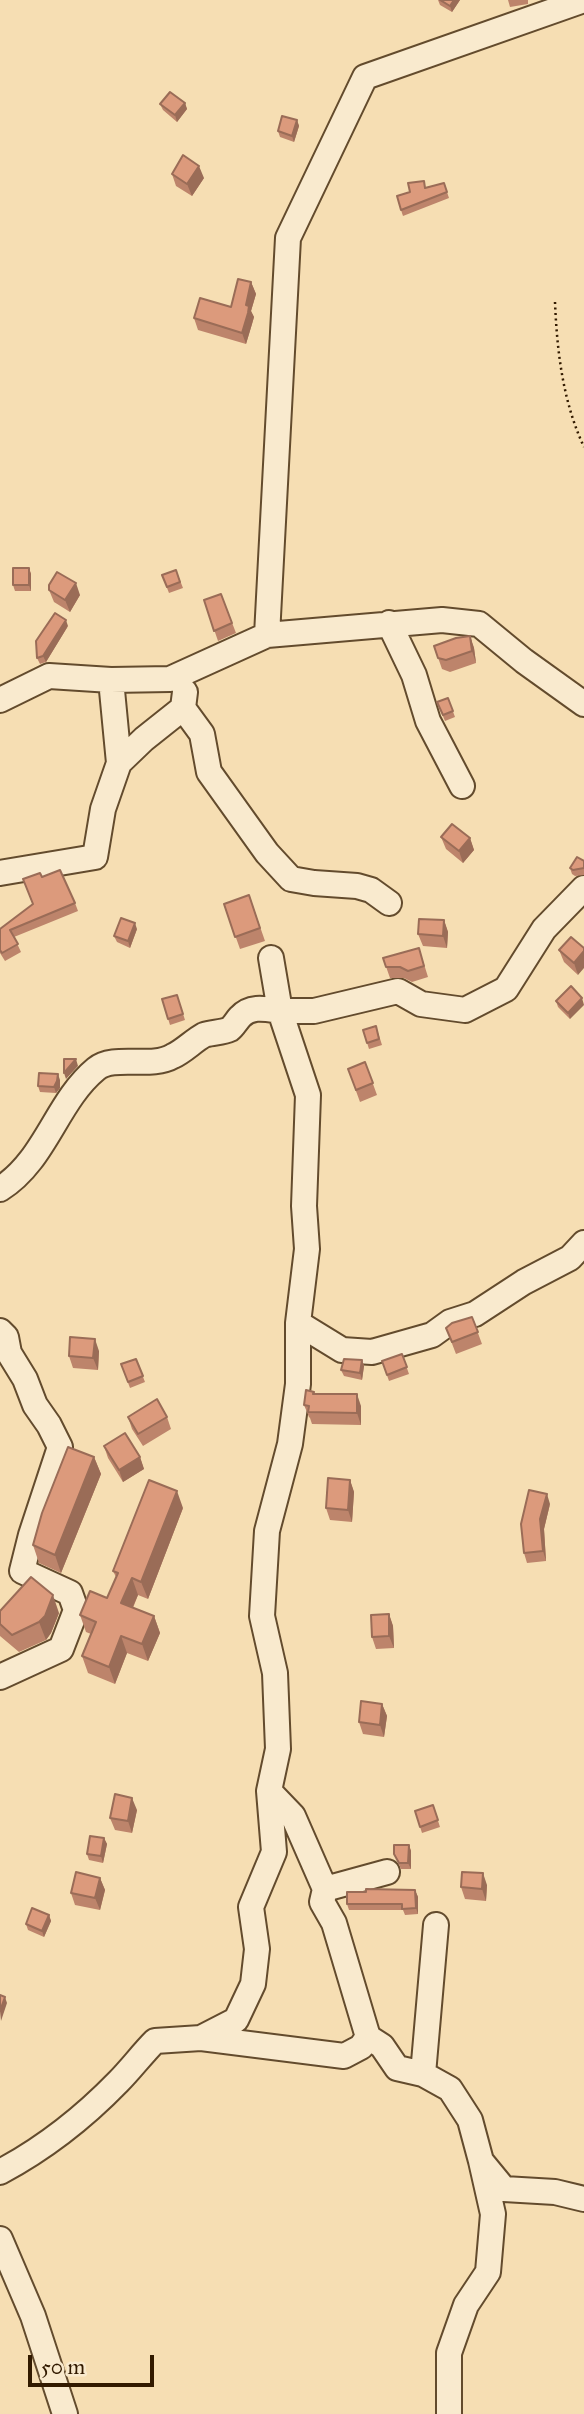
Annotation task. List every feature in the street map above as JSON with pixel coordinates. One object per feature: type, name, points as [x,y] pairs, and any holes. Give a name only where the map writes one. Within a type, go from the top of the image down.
[{"type":"street","points":[[267,635],[288,239],[365,77],[584,0]]},
{"type":"street","points":[[0,700],[49,676],[111,680],[170,679],[267,635],[442,620],[479,624],[524,661],[584,704]]},
{"type":"street","points":[[389,623],[414,675],[428,721],[462,786]]},
{"type":"street","points":[[0,873],[96,857],[103,809],[120,763],[144,738],[183,708],[186,696],[184,673]]},
{"type":"street","points":[[111,680],[120,763]]},
{"type":"street","points":[[183,708],[202,734],[209,772],[267,853],[291,879],[357,886],[371,890],[389,903]]},
{"type":"street","points":[[0,1189],[11,1182],[34,1156],[83,1081],[98,1066],[125,1062],[152,1063],[173,1057],[206,1034],[230,1029],[244,1013],[259,1007],[280,1011],[314,1011],[398,991],[422,1004],[465,1010],[506,989],[544,929],[584,888]]},
{"type":"street","points":[[201,2038],[236,2020],[253,1984],[257,1950],[251,1907],[274,1852],[269,1791],[278,1749],[275,1673],[262,1616],[267,1531],[290,1444],[298,1384],[298,1323],[307,1249],[304,1206],[307,1095],[280,1011],[271,958]]},
{"type":"street","points":[[298,1323],[342,1350],[372,1352],[432,1335],[450,1322],[475,1314],[524,1282],[570,1258],[584,1243]]},
{"type":"street","points":[[0,1331],[6,1337],[9,1353],[25,1379],[35,1405],[49,1424],[60,1447],[22,1571],[70,1593],[76,1610],[61,1649],[0,1677]]},
{"type":"street","points":[[269,1791],[293,1816],[325,1889],[322,1902],[334,1923],[368,2037],[382,2046],[397,2068],[423,2074],[450,2089],[470,2120],[493,2214],[488,2272],[466,2305],[449,2353],[449,2414]]},
{"type":"street","points":[[325,1889],[387,1872]]},
{"type":"street","points":[[423,2074],[436,1925]]},
{"type":"street","points":[[0,2172],[30,2156],[82,2114],[119,2082],[155,2040],[201,2038],[344,2056],[361,2047],[368,2037]]},
{"type":"street","points":[[481,2161],[504,2189],[555,2192],[584,2199]]},
{"type":"street","points":[[0,2239],[33,2316],[65,2414]]},
{"type":"path","points":[[555,302],[556,340],[571,420],[584,447]]},
{"type":"building","points":[[440,0],[454,0],[450,6]]},
{"type":"building","points":[[170,92],[185,103],[175,115],[160,104]]},
{"type":"building","points":[[282,116],[297,120],[292,136],[278,131]]},
{"type":"building","points":[[183,155],[199,166],[187,184],[172,174]]},
{"type":"building","points":[[424,181],[425,188],[444,183],[447,192],[401,210],[397,196],[410,192],[408,183]]},
{"type":"building","points":[[238,279],[251,282],[246,305],[249,306],[248,313],[242,333],[194,318],[200,298],[231,307]]},
{"type":"building","points":[[13,568],[29,568],[29,585],[13,585]]},
{"type":"building","points":[[176,570],[180,582],[167,587],[162,575]]},
{"type":"building","points":[[57,572],[76,583],[65,600],[49,590]]},
{"type":"building","points":[[221,594],[232,623],[214,631],[204,600]]},
{"type":"building","points":[[55,613],[66,620],[43,656],[37,658],[36,641]]},
{"type":"building","points":[[470,636],[472,651],[446,660],[438,658],[434,646]]},
{"type":"building","points":[[448,698],[453,711],[443,715],[437,702]]},
{"type":"building","points":[[452,824],[470,838],[459,851],[441,837]]},
{"type":"building","points":[[577,857],[584,861],[584,868],[573,870],[570,868]]},
{"type":"building","points":[[60,870],[75,903],[10,930],[18,944],[2,953],[0,929],[33,904],[23,879],[40,873],[42,877]]},
{"type":"building","points":[[249,895],[260,928],[235,937],[224,904]]},
{"type":"building","points":[[121,918],[135,923],[128,941],[114,936]]},
{"type":"building","points":[[419,919],[444,920],[443,936],[418,934]]},
{"type":"building","points":[[571,937],[584,948],[574,963],[559,950]]},
{"type":"building","points":[[419,948],[424,966],[408,971],[400,967],[386,967],[383,958]]},
{"type":"building","points":[[571,986],[582,998],[568,1013],[556,1001]]},
{"type":"building","points":[[177,995],[183,1014],[168,1019],[162,999]]},
{"type":"building","points":[[376,1026],[379,1039],[367,1043],[363,1030]]},
{"type":"building","points":[[64,1059],[76,1059],[64,1073]]},
{"type":"building","points":[[365,1062],[373,1083],[356,1090],[348,1069]]},
{"type":"building","points":[[39,1073],[58,1074],[54,1087],[38,1086]]},
{"type":"building","points":[[472,1317],[478,1332],[452,1342],[446,1328],[452,1323]]},
{"type":"building","points":[[70,1337],[95,1339],[93,1358],[69,1356]]},
{"type":"building","points":[[402,1354],[407,1367],[387,1375],[382,1361]]},
{"type":"building","points":[[136,1359],[143,1376],[128,1382],[121,1364]]},
{"type":"building","points":[[344,1359],[362,1360],[360,1373],[341,1370]]},
{"type":"building","points":[[306,1390],[314,1392],[313,1394],[357,1394],[357,1413],[308,1412],[309,1406],[304,1405]]},
{"type":"building","points":[[157,1399],[167,1417],[138,1434],[128,1417]]},
{"type":"building","points":[[125,1433],[140,1457],[119,1470],[104,1446]]},
{"type":"building","points":[[68,1447],[94,1457],[55,1555],[33,1545],[42,1513]]},
{"type":"building","points":[[328,1478],[350,1480],[348,1510],[326,1508]]},
{"type":"building","points":[[149,1480],[177,1491],[141,1582],[132,1578],[121,1603],[154,1616],[142,1644],[121,1636],[109,1667],[82,1656],[96,1622],[80,1615],[90,1591],[107,1598],[118,1573],[113,1571]]},
{"type":"building","points":[[529,1490],[547,1494],[540,1519],[543,1551],[524,1553],[521,1524]]},
{"type":"building","points":[[31,1577],[53,1595],[45,1616],[39,1622],[12,1635],[0,1624],[0,1611]]},
{"type":"building","points":[[389,1614],[389,1636],[372,1637],[371,1615]]},
{"type":"building","points":[[361,1701],[382,1704],[380,1725],[359,1722]]},
{"type":"building","points":[[115,1794],[132,1798],[128,1821],[110,1818]]},
{"type":"building","points":[[433,1805],[438,1820],[420,1827],[415,1811]]},
{"type":"building","points":[[90,1836],[104,1838],[101,1856],[87,1854]]},
{"type":"building","points":[[394,1845],[409,1845],[408,1863],[399,1863],[394,1854]]},
{"type":"building","points":[[76,1872],[100,1878],[95,1898],[71,1893]]},
{"type":"building","points":[[462,1872],[483,1873],[482,1889],[461,1887]]},
{"type":"building","points":[[366,1889],[415,1890],[416,1908],[402,1909],[402,1904],[347,1904],[347,1892],[366,1892]]},
{"type":"building","points":[[32,1908],[49,1915],[42,1931],[26,1924]]},
{"type":"building","points":[[0,1995],[5,1997],[0,2011]]}]
